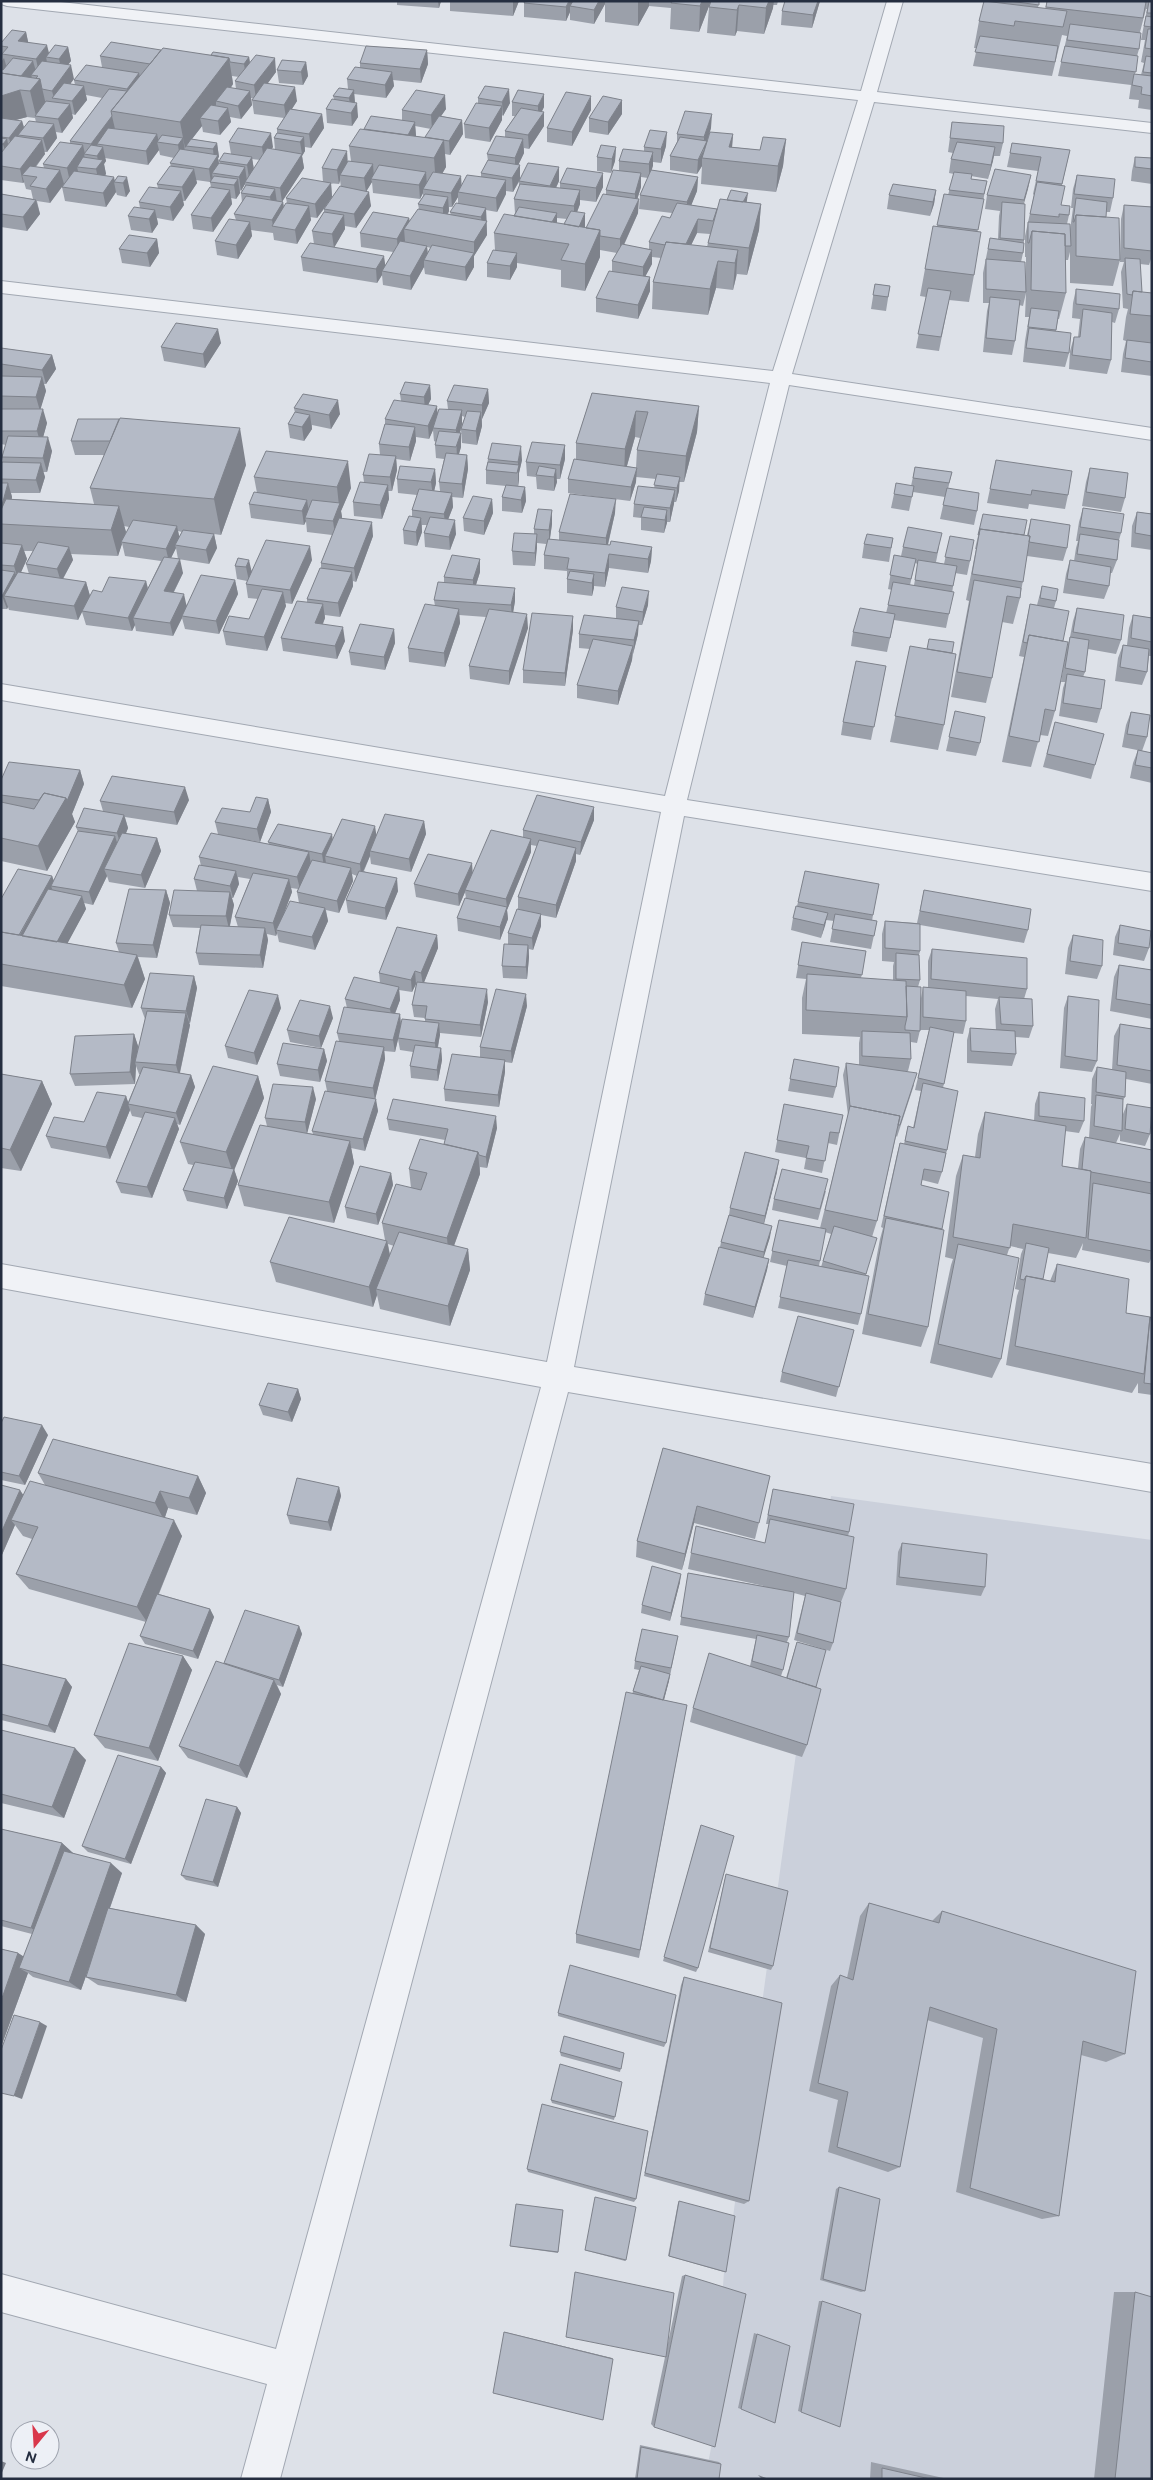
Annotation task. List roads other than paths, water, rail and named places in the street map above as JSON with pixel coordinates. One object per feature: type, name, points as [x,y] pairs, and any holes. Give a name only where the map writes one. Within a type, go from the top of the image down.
[{"type":"street","points":[[7,1],[1152,128]]},
{"type":"street","points":[[260,2479],[558,1377],[674,806],[781,378],[868,95],[894,1]]},
{"type":"street","points":[[1,287],[781,378],[1152,434]]},
{"type":"street","points":[[1,692],[674,806],[1152,882]]},
{"type":"street","points":[[1,1276],[558,1377],[1152,1478]]},
{"type":"street","points":[[1,2293],[289,2371]]}]
